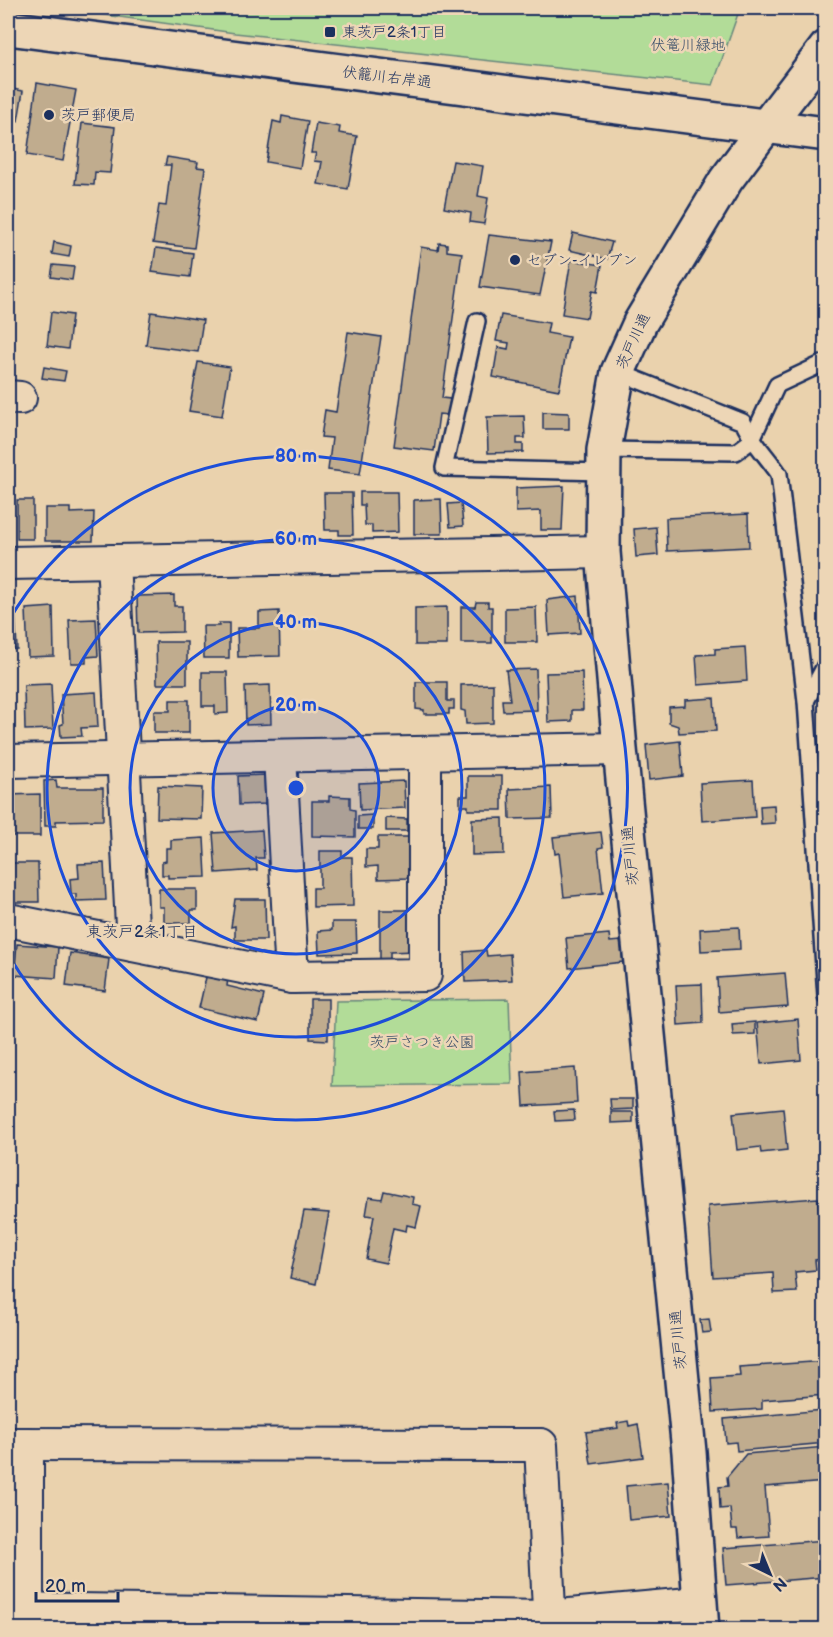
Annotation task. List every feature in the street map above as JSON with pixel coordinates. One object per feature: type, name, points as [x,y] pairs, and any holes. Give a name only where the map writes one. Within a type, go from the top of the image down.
[{"type":"street","name":"伏籠川右岸通","points":[[8,28],[825,134]]},
{"type":"street","name":"茨戸川通","points":[[701,1616],[689,1452],[620,749],[603,552],[604,461],[618,372],[639,323],[726,180],[825,48]]},
{"type":"street","points":[[8,563],[603,552]]},
{"type":"street","points":[[113,561],[133,945]]},
{"type":"street","points":[[8,761],[620,749]]},
{"type":"street","points":[[8,920],[292,977],[425,975],[425,753]]},
{"type":"street","points":[[280,756],[292,977]]},
{"type":"street","points":[[549,1623],[541,1446],[17,1444],[21,1616],[549,1623],[701,1616]]},
{"type":"lane","points":[[477,321],[444,468],[735,452],[752,441],[777,385],[825,362]]},
{"type":"lane","points":[[618,372],[743,422],[752,441],[779,474],[806,701],[825,996]]},
{"type":"lane","points":[[806,701],[825,664]]},
{"type":"green space","name":"伏篭川緑地","points":[[55,8],[740,8],[713,85],[235,33]]},
{"type":"green space","name":"茨戸さつき公園","points":[[509,999],[512,1084],[332,1086],[336,1001]]},
{"type":"building","points":[[37,83],[76,90],[63,161],[27,155]]},
{"type":"building","points":[[8,88],[23,91],[18,121],[11,120],[8,138]]},
{"type":"building","points":[[282,116],[308,121],[300,168],[266,162],[273,121],[281,123]]},
{"type":"building","points":[[82,123],[115,127],[110,173],[95,172],[94,185],[75,184]]},
{"type":"building","points":[[316,123],[340,127],[339,133],[357,136],[348,189],[318,184],[322,162],[314,161],[316,153],[311,153]]},
{"type":"building","points":[[167,157],[198,162],[197,167],[205,168],[194,248],[153,243],[159,205],[166,206],[171,165],[165,165]]},
{"type":"building","points":[[453,161],[483,166],[478,196],[488,198],[484,224],[470,222],[471,213],[444,208]]},
{"type":"building","points":[[573,233],[612,242],[607,259],[569,250]]},
{"type":"building","points":[[489,235],[551,242],[540,295],[480,287]]},
{"type":"building","points":[[54,242],[71,246],[69,257],[52,254]]},
{"type":"building","points":[[439,243],[447,244],[447,251],[462,253],[442,398],[450,399],[448,415],[439,414],[434,451],[394,446],[421,247],[438,250]]},
{"type":"building","points":[[156,248],[193,253],[190,277],[152,272]]},
{"type":"building","points":[[571,260],[602,265],[597,292],[592,291],[587,318],[562,314]]},
{"type":"building","points":[[53,265],[74,267],[72,280],[51,277]]},
{"type":"building","points":[[51,312],[72,315],[68,349],[47,346]]},
{"type":"building","points":[[151,312],[203,320],[198,352],[146,345]]},
{"type":"building","points":[[501,315],[549,323],[547,333],[569,337],[559,390],[493,377],[498,347],[508,349],[509,343],[496,341]]},
{"type":"building","points":[[348,332],[381,337],[360,474],[328,470],[332,438],[321,437],[325,410],[336,412]]},
{"type":"building","points":[[198,362],[230,367],[222,416],[189,411]]},
{"type":"building","points":[[44,367],[66,371],[64,381],[42,378]]},
{"type":"building","points":[[543,412],[569,413],[569,429],[543,429]]},
{"type":"building","points":[[524,416],[525,438],[517,438],[517,444],[523,444],[523,452],[488,453],[487,417]]},
{"type":"building","points":[[564,486],[562,530],[541,530],[541,511],[516,512],[516,488]]},
{"type":"building","points":[[360,492],[397,492],[398,532],[372,533],[372,525],[365,525],[364,505],[360,505]]},
{"type":"building","points":[[324,493],[352,493],[353,535],[339,535],[339,530],[325,530]]},
{"type":"building","points":[[441,499],[442,534],[414,534],[414,500]]},
{"type":"building","points":[[17,500],[33,500],[33,539],[17,539]]},
{"type":"building","points":[[9,503],[10,544],[8,544]]},
{"type":"building","points":[[461,503],[463,526],[450,527],[448,504]]},
{"type":"building","points":[[45,508],[70,508],[70,513],[94,512],[93,541],[45,541]]},
{"type":"building","points":[[748,514],[749,547],[667,551],[666,518]]},
{"type":"building","points":[[656,527],[658,555],[636,557],[634,529]]},
{"type":"building","points":[[174,595],[174,606],[182,606],[182,632],[138,633],[137,596]]},
{"type":"building","points":[[578,596],[580,633],[549,635],[547,600]]},
{"type":"building","points":[[476,602],[488,602],[488,607],[492,607],[492,643],[461,643],[461,607],[475,607]]},
{"type":"building","points":[[53,607],[54,656],[28,657],[26,609]]},
{"type":"building","points":[[447,607],[447,645],[415,645],[415,608]]},
{"type":"building","points":[[536,607],[537,642],[505,642],[505,608]]},
{"type":"building","points":[[15,609],[17,649],[8,650],[8,610]]},
{"type":"building","points":[[279,611],[280,656],[238,657],[237,628],[259,628],[259,612]]},
{"type":"building","points":[[96,619],[98,656],[86,657],[86,663],[71,663],[69,620]]},
{"type":"building","points":[[219,623],[229,623],[229,658],[204,658],[203,626],[219,626]]},
{"type":"building","points":[[156,642],[187,642],[187,684],[157,684]]},
{"type":"building","points":[[745,647],[747,681],[698,685],[696,655],[715,654],[715,649]]},
{"type":"building","points":[[536,669],[537,710],[503,711],[502,700],[510,700],[506,670]]},
{"type":"building","points":[[202,672],[227,672],[228,713],[215,714],[215,706],[202,706]]},
{"type":"building","points":[[582,672],[583,710],[572,710],[572,721],[548,722],[546,673]]},
{"type":"building","points":[[416,682],[447,682],[447,701],[454,701],[454,709],[449,709],[449,714],[424,714],[424,710],[416,709]]},
{"type":"building","points":[[51,684],[53,729],[25,730],[24,685]]},
{"type":"building","points":[[493,684],[493,723],[466,724],[465,711],[461,710],[461,685]]},
{"type":"building","points":[[270,685],[271,724],[246,725],[245,686]]},
{"type":"building","points":[[96,692],[98,727],[81,728],[82,736],[61,737],[60,725],[63,724],[61,694]]},
{"type":"building","points":[[714,698],[716,731],[679,733],[678,726],[669,723],[669,707],[685,706],[685,700]]},
{"type":"building","points":[[170,700],[189,700],[189,733],[154,733],[154,711],[170,711]]},
{"type":"building","points":[[680,741],[683,776],[649,780],[646,745]]},
{"type":"building","points":[[264,775],[265,804],[239,805],[238,776]]},
{"type":"building","points":[[468,776],[502,776],[502,810],[468,810],[468,806],[460,806],[460,796],[468,796]]},
{"type":"building","points":[[56,780],[57,788],[103,788],[103,820],[56,821],[56,826],[45,826],[44,781]]},
{"type":"building","points":[[753,780],[755,817],[702,821],[700,783]]},
{"type":"building","points":[[404,781],[405,808],[360,810],[359,783]]},
{"type":"building","points":[[158,786],[202,788],[201,819],[157,818]]},
{"type":"building","points":[[551,787],[552,818],[510,819],[509,789]]},
{"type":"building","points":[[40,794],[40,836],[8,836],[8,795]]},
{"type":"building","points":[[329,796],[350,797],[350,809],[355,810],[355,837],[312,836],[312,801],[329,801]]},
{"type":"building","points":[[774,805],[775,823],[761,824],[760,806]]},
{"type":"building","points":[[373,815],[373,829],[358,829],[358,816]]},
{"type":"building","points":[[386,818],[407,819],[407,831],[386,831]]},
{"type":"building","points":[[503,818],[504,854],[472,855],[472,819]]},
{"type":"building","points":[[262,830],[264,858],[256,858],[257,870],[216,873],[213,833]]},
{"type":"building","points":[[601,832],[603,847],[598,848],[603,893],[564,897],[559,853],[555,854],[553,837]]},
{"type":"building","points":[[378,837],[408,837],[409,878],[378,879],[378,866],[366,867],[366,849],[378,849]]},
{"type":"building","points":[[204,838],[206,877],[168,878],[168,875],[162,875],[162,862],[166,861],[166,848],[171,848],[171,840]]},
{"type":"building","points":[[320,851],[342,851],[342,857],[352,857],[353,906],[313,907],[313,888],[320,888]]},
{"type":"building","points":[[8,863],[38,863],[39,902],[8,902]]},
{"type":"building","points":[[104,863],[106,900],[76,901],[76,894],[71,894],[70,879],[79,878],[78,864]]},
{"type":"building","points":[[159,889],[197,889],[197,910],[191,910],[191,923],[164,923],[164,907],[159,907]]},
{"type":"building","points":[[235,899],[265,899],[266,940],[235,940],[235,926],[231,927]]},
{"type":"building","points":[[380,910],[412,910],[415,951],[390,952],[390,963],[380,963]]},
{"type":"building","points":[[332,922],[356,922],[357,953],[319,954],[318,931],[332,930]]},
{"type":"building","points":[[739,927],[740,949],[701,951],[700,929]]},
{"type":"building","points":[[609,934],[610,942],[620,941],[623,962],[569,968],[566,938]]},
{"type":"building","points":[[17,944],[58,947],[56,978],[14,975]]},
{"type":"building","points":[[486,950],[487,956],[510,954],[512,980],[465,982],[464,952]]},
{"type":"building","points":[[70,953],[109,959],[105,991],[66,986]]},
{"type":"building","points":[[207,973],[228,978],[227,986],[264,995],[258,1022],[199,1008]]},
{"type":"building","points":[[785,973],[788,1007],[719,1012],[717,978]]},
{"type":"building","points":[[702,984],[703,1023],[678,1025],[676,985]]},
{"type":"building","points":[[310,999],[328,999],[328,1040],[310,1039]]},
{"type":"building","points":[[798,1019],[801,1060],[761,1064],[757,1023]]},
{"type":"building","points":[[755,1022],[755,1034],[733,1035],[732,1024]]},
{"type":"building","points":[[575,1068],[577,1103],[524,1106],[522,1072]]},
{"type":"building","points":[[610,1099],[633,1099],[633,1109],[611,1110]]},
{"type":"building","points":[[783,1108],[787,1150],[761,1153],[760,1147],[737,1150],[733,1113]]},
{"type":"building","points":[[574,1110],[575,1120],[555,1121],[554,1111]]},
{"type":"building","points":[[611,1112],[633,1112],[633,1122],[611,1123]]},
{"type":"building","points":[[384,1191],[413,1197],[412,1204],[421,1206],[416,1227],[407,1225],[406,1231],[393,1228],[386,1263],[366,1259],[374,1216],[366,1215],[369,1197],[382,1199]]},
{"type":"building","points":[[818,1198],[822,1259],[815,1260],[816,1270],[795,1272],[797,1292],[774,1293],[773,1273],[713,1277],[708,1206]]},
{"type":"building","points":[[304,1211],[329,1213],[316,1284],[290,1278]]},
{"type":"building","points":[[709,1319],[711,1332],[702,1333],[700,1320]]},
{"type":"building","points":[[826,1361],[826,1395],[762,1400],[762,1409],[713,1412],[711,1378],[740,1376],[739,1367]]},
{"type":"building","points":[[823,1410],[826,1443],[737,1451],[736,1442],[726,1443],[724,1419]]},
{"type":"building","points":[[628,1421],[629,1426],[638,1424],[643,1457],[591,1464],[586,1432],[618,1428],[617,1423]]},
{"type":"building","points":[[826,1447],[826,1482],[765,1487],[769,1536],[738,1538],[737,1529],[732,1529],[730,1508],[720,1509],[719,1487],[728,1486],[727,1477],[746,1454]]},
{"type":"building","points":[[668,1482],[671,1516],[629,1520],[626,1486]]},
{"type":"building","points":[[826,1540],[826,1577],[726,1585],[723,1548]]},
{"type":"place","name":"東茨戸2条1丁目","points":[[330,32]]},
{"type":"place","name":"茨戸郵便局","points":[[49,115]]},
{"type":"place","name":"セブン-イレブン","points":[[515,260]]},
{"type":"district","name":"東茨戸2条1丁目","points":[[142,931]]}]
